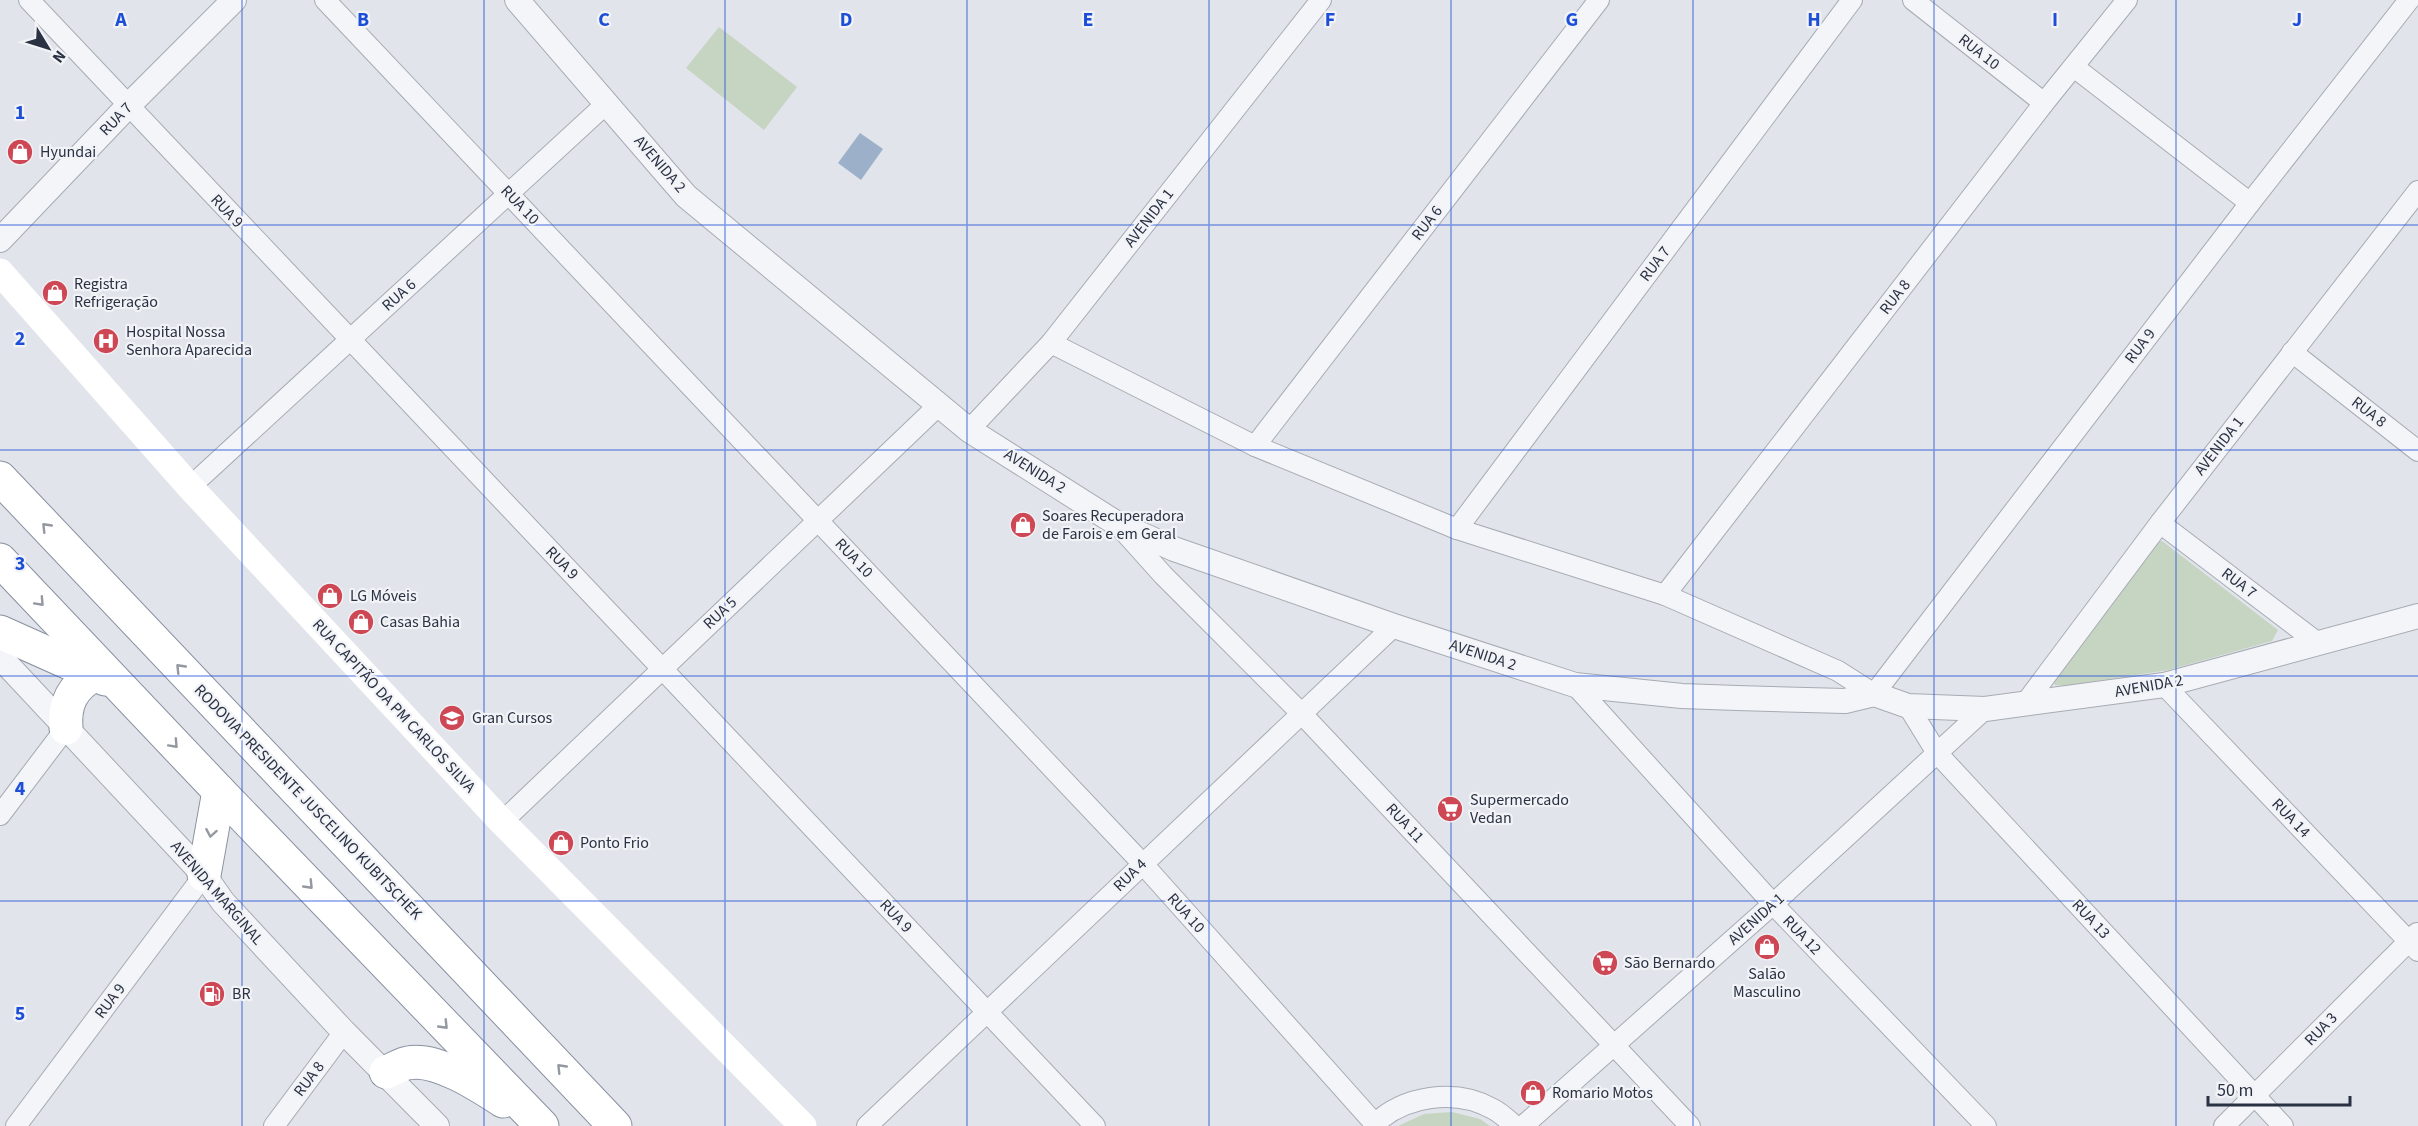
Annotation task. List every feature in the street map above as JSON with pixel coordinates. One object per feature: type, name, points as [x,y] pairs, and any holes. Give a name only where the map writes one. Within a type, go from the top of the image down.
[{"type":"highway","name":"RODOVIA PRESIDENTE JUSCELINO KUBITSCHEK","points":[[0,478],[615,1126]]},
{"type":"highway","points":[[0,560],[106,680],[219,791],[541,1125]]},
{"type":"highway","points":[[0,632],[106,680]]},
{"type":"highway","points":[[66,728],[65,712],[69,699],[82,681],[106,680]]},
{"type":"highway","points":[[204,875],[219,791]]},
{"type":"highway","points":[[386,1072],[409,1063],[432,1065],[470,1080],[541,1125]]},
{"type":"highway","points":[[584,1093],[628,1126]]},
{"type":"main road","name":"RUA CAPITÃO DA PM CARLOS SILVA","points":[[0,272],[190,487],[502,822],[803,1126]]},
{"type":"street","name":"RUA 9","points":[[29,0],[1095,1126]]},
{"type":"street","name":"RUA 7","points":[[0,240],[128,106],[234,0]]},
{"type":"street","name":"RUA 10","points":[[325,0],[1142,863],[1374,1125]]},
{"type":"street","name":"AVENIDA 2","points":[[517,0],[686,196],[969,430],[1116,523],[1174,549],[1575,686],[1682,696],[1845,701],[1874,694]]},
{"type":"street","name":"AVENIDA 1","points":[[969,430],[1051,343],[1321,0]]},
{"type":"street","name":"RUA 6","points":[[1255,446],[1599,0]]},
{"type":"street","name":"RUA 7","points":[[1457,529],[1852,0]]},
{"type":"street","name":"RUA 10","points":[[1913,0],[2044,103]]},
{"type":"street","name":"RUA 8","points":[[1665,595],[2044,103],[2127,0]]},
{"type":"street","name":"RUA 9","points":[[1874,694],[2250,203],[2409,0]]},
{"type":"street","points":[[2074,67],[2250,203]]},
{"type":"street","name":"RUA 6","points":[[190,487],[607,103]]},
{"type":"street","name":"AVENIDA 1","points":[[2024,705],[2160,523],[2418,191]]},
{"type":"street","name":"AVENIDA 2","points":[[1051,343],[1255,446],[1457,529],[1665,595],[1838,671],[1874,694],[1908,706],[1985,709],[2164,685],[2318,643],[2415,621]]},
{"type":"street","name":"RUA 8","points":[[2292,351],[2418,451]]},
{"type":"street","name":"RUA 5","points":[[502,822],[939,405]]},
{"type":"street","name":"RUA 11","points":[[1116,523],[1163,574],[1302,714],[1690,1126]]},
{"type":"street","name":"RUA 7","points":[[2160,523],[2318,643]]},
{"type":"street","name":"RUA 4","points":[[867,1126],[1394,626]]},
{"type":"street","name":"AVENIDA MARGINAL","points":[[0,657],[204,875],[223,902],[344,1032],[437,1126]]},
{"type":"street","name":"RUA 14","points":[[2164,685],[2415,941]]},
{"type":"street","name":"RUA 12","points":[[1575,686],[1773,904],[1986,1126]]},
{"type":"street","name":"RUA 13","points":[[1908,706],[1937,753],[2283,1126]]},
{"type":"street","name":"AVENIDA 1","points":[[1523,1126],[1773,904],[1985,709]]},
{"type":"street","points":[[0,815],[66,728]]},
{"type":"street","name":"RUA 9","points":[[16,1126],[204,875]]},
{"type":"street","name":"RUA 3","points":[[2224,1126],[2415,941]]},
{"type":"street","name":"RUA 8","points":[[274,1126],[344,1032]]},
{"type":"street","points":[[1374,1125],[1401,1106],[1432,1097],[1464,1098],[1494,1109],[1515,1126]]},
{"type":"green space","points":[[719,27],[797,87],[764,130],[686,68]]},
{"type":"green space","points":[[2162,541],[2278,630],[2272,641],[2168,670],[2064,686],[2055,685],[2050,675],[2149,542]]},
{"type":"green space","points":[[1452,1112],[1480,1119],[1490,1126],[1398,1126],[1424,1114]]},
{"type":"water","points":[[860,133],[883,149],[861,180],[838,163]]},
{"type":"place","name":"Hyundai","points":[[20,152]]},
{"type":"place","name":"Registra Refrigeração","points":[[55,293]]},
{"type":"place","name":"Hospital Nossa Senhora Aparecida","points":[[106,341]]},
{"type":"place","name":"Soares Recuperadora de Farois e em Geral","points":[[1023,525]]},
{"type":"place","name":"LG Móveis","points":[[330,596]]},
{"type":"place","name":"Casas Bahia","points":[[361,622]]},
{"type":"place","name":"Gran Cursos","points":[[452,718]]},
{"type":"place","name":"Supermercado Vedan","points":[[1450,809]]},
{"type":"place","name":"Ponto Frio","points":[[561,843]]},
{"type":"place","name":"Salão Masculino","points":[[1767,947]]},
{"type":"place","name":"São Bernardo","points":[[1605,963]]},
{"type":"place","name":"BR","points":[[212,994]]},
{"type":"place","name":"Romario Motos","points":[[1533,1093]]}]
